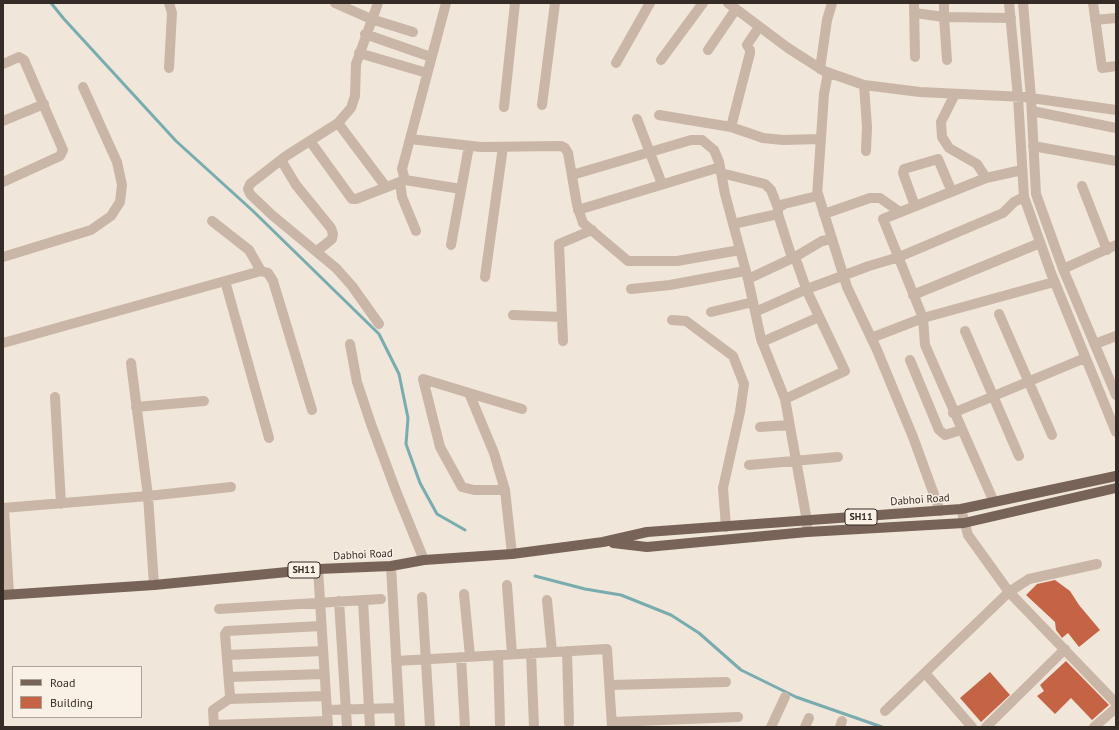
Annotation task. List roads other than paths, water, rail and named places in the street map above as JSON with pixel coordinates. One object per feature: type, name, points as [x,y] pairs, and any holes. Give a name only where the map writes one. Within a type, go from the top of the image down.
[{"type":"main road","name":"Dabhoi Road","points":[[6,594],[154,585],[318,569],[391,566],[424,560],[512,554],[603,542],[647,532],[961,509],[1116,476]]},
{"type":"main road","name":"Dabhoi Road","points":[[603,542],[647,547],[807,532],[964,523],[1116,488]]},
{"type":"street","points":[[169,3],[172,12],[169,68]]},
{"type":"street","points":[[335,3],[371,19],[414,32]]},
{"type":"street","points":[[378,3],[365,34],[356,64],[354,96],[351,108],[338,122],[281,160],[250,184],[248,189],[250,194],[272,215],[317,251],[352,286],[379,324]]},
{"type":"street","points":[[416,231],[402,197],[402,169],[446,3]]},
{"type":"street","points":[[504,107],[515,3]]},
{"type":"street","points":[[542,105],[555,3]]},
{"type":"street","points":[[616,63],[650,3]]},
{"type":"street","points":[[661,60],[703,3]]},
{"type":"street","points":[[832,3],[827,20],[818,194],[843,275],[913,437],[940,511]]},
{"type":"street","points":[[944,3],[947,60]]},
{"type":"street","points":[[1009,3],[1018,97],[1024,197],[1054,282],[1116,432]]},
{"type":"street","points":[[1023,3],[1032,112],[1036,194],[1064,269],[1116,395]]},
{"type":"street","points":[[1093,3],[1102,68],[1116,66]]},
{"type":"street","points":[[708,50],[732,6],[759,27],[824,71],[864,85],[920,92],[1031,98],[1116,110]]},
{"type":"street","points":[[915,57],[915,8],[944,17],[1011,18]]},
{"type":"street","points":[[1095,20],[1116,18]]},
{"type":"street","points":[[731,127],[750,53],[747,44],[759,27]]},
{"type":"street","points":[[365,34],[431,57]]},
{"type":"street","points":[[359,53],[427,73]]},
{"type":"street","points":[[3,64],[18,57],[22,57],[64,150],[63,154],[3,182]]},
{"type":"street","points":[[864,85],[867,127],[866,151]]},
{"type":"street","points":[[3,257],[91,230],[111,216],[120,202],[122,185],[117,162],[83,87]]},
{"type":"street","points":[[955,94],[941,122],[942,137],[949,148],[977,164],[986,178]]},
{"type":"street","points":[[3,121],[44,104]]},
{"type":"street","points":[[1032,112],[1116,128]]},
{"type":"street","points":[[659,115],[731,127],[763,138],[783,140],[821,138]]},
{"type":"street","points":[[637,119],[651,152],[662,184]]},
{"type":"street","points":[[338,122],[386,187]]},
{"type":"street","points":[[410,139],[469,146],[561,146],[566,148],[578,210],[583,223],[628,261],[677,261],[740,250]]},
{"type":"street","points":[[572,175],[691,140],[702,140],[714,150],[721,170],[762,342],[785,399],[807,521],[807,532]]},
{"type":"street","points":[[310,141],[352,198],[356,199],[403,181],[461,190]]},
{"type":"street","points":[[451,245],[469,146]]},
{"type":"street","points":[[1033,146],[1116,161]]},
{"type":"street","points":[[484,277],[503,147]]},
{"type":"street","points":[[915,206],[903,173],[904,168],[938,159],[952,192]]},
{"type":"street","points":[[281,160],[296,185],[331,228],[334,234],[332,239],[317,251]]},
{"type":"street","points":[[578,210],[662,184],[721,170],[765,184],[771,190],[794,258],[845,371],[785,399]]},
{"type":"street","points":[[994,502],[953,413],[926,345],[923,318],[883,219],[986,178],[1022,170]]},
{"type":"street","points":[[1064,269],[1111,248],[1082,186]]},
{"type":"street","points":[[733,224],[778,211],[784,204],[814,198],[818,194]]},
{"type":"street","points":[[755,312],[843,275],[898,258],[1003,213],[1014,202],[1024,197]]},
{"type":"street","points":[[824,214],[870,198],[880,198],[900,212]]},
{"type":"street","points":[[212,221],[249,250],[261,271]]},
{"type":"street","points":[[563,340],[559,244],[592,230]]},
{"type":"street","points":[[631,289],[747,275],[794,258],[822,241],[832,239]]},
{"type":"street","points":[[913,295],[1040,242]]},
{"type":"street","points":[[3,342],[261,271],[268,273],[273,281],[312,410]]},
{"type":"street","points":[[225,281],[269,438]]},
{"type":"street","points":[[871,338],[923,318],[1054,282]]},
{"type":"street","points":[[711,312],[753,302]]},
{"type":"street","points":[[999,314],[1030,381],[1052,435]]},
{"type":"street","points":[[513,315],[562,317]]},
{"type":"street","points":[[762,342],[820,317]]},
{"type":"street","points":[[672,320],[686,321],[733,356],[744,384],[740,412],[723,488],[726,527]]},
{"type":"street","points":[[965,331],[1019,456]]},
{"type":"street","points":[[1095,344],[1116,336]]},
{"type":"street","points":[[350,344],[357,382],[371,424],[424,560]]},
{"type":"street","points":[[953,413],[1085,358]]},
{"type":"street","points":[[910,360],[939,430],[945,436],[962,430]]},
{"type":"street","points":[[130,363],[148,496],[154,585]]},
{"type":"street","points":[[504,490],[474,490],[462,487],[440,447],[423,379],[522,409]]},
{"type":"street","points":[[469,393],[494,453],[504,490],[512,554]]},
{"type":"street","points":[[55,397],[61,504]]},
{"type":"street","points":[[136,406],[204,401]]},
{"type":"street","points":[[760,428],[789,425]]},
{"type":"street","points":[[749,465],[838,457]]},
{"type":"street","points":[[6,594],[3,508],[148,496],[231,487]]},
{"type":"street","points":[[961,509],[968,535],[1009,592],[1116,702]]},
{"type":"street","points":[[885,711],[1009,592],[1029,579],[1096,564]]},
{"type":"street","points":[[391,566],[400,727]]},
{"type":"street","points":[[318,569],[326,696],[327,724],[214,726],[213,710],[229,699],[326,696]]},
{"type":"street","points":[[506,585],[512,654]]},
{"type":"street","points":[[464,594],[465,727]]},
{"type":"street","points":[[422,597],[430,727]]},
{"type":"street","points":[[219,609],[381,599]]},
{"type":"street","points":[[363,600],[370,727]]},
{"type":"street","points":[[547,600],[552,652]]},
{"type":"street","points":[[339,601],[347,727]]},
{"type":"street","points":[[229,699],[229,677],[225,634],[230,630],[321,626]]},
{"type":"street","points":[[396,661],[426,658],[607,649],[612,725],[738,716]]},
{"type":"street","points":[[227,655],[323,650]]},
{"type":"street","points":[[986,727],[1065,650]]},
{"type":"street","points":[[567,651],[569,723]]},
{"type":"street","points":[[531,653],[534,727]]},
{"type":"street","points":[[498,655],[500,724]]},
{"type":"street","points":[[925,673],[972,727]]},
{"type":"street","points":[[229,677],[324,674]]},
{"type":"street","points":[[610,685],[726,682]]},
{"type":"street","points":[[771,727],[785,697]]},
{"type":"street","points":[[326,710],[399,708]]},
{"type":"street","points":[[1094,727],[1116,708]]},
{"type":"waterway","points":[[51,3],[176,141],[253,211],[379,334],[399,374],[408,418],[406,444],[420,483],[437,514],[465,530]]},
{"type":"waterway","points":[[535,576],[585,589],[621,595],[671,615],[699,633],[741,670],[796,697],[882,727]]}]
